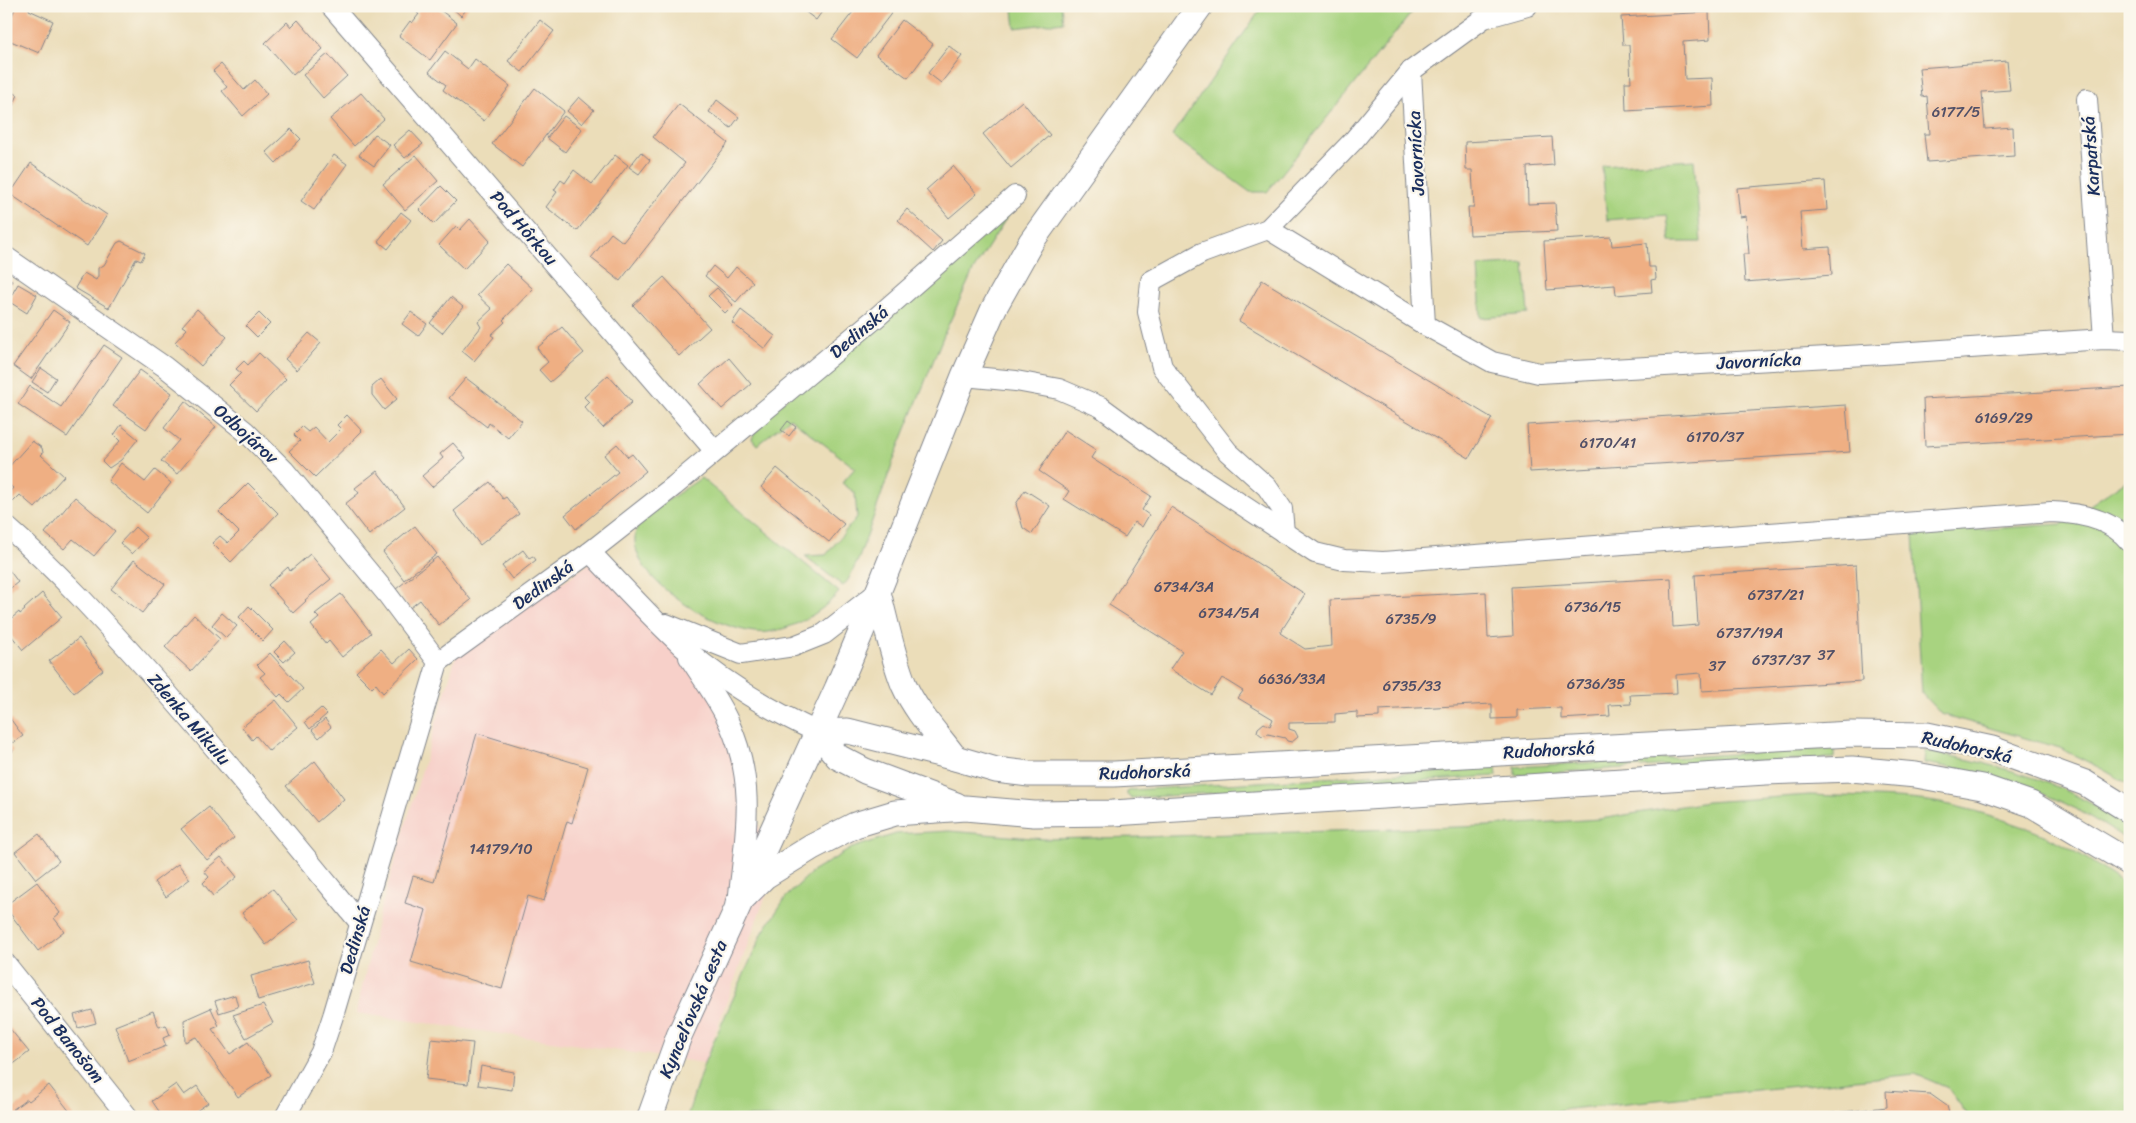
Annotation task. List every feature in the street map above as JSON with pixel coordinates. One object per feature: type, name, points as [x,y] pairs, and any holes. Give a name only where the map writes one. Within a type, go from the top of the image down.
[{"type":"street","name":"Pod Hôrkou","points":[[331,6],[715,451]]},
{"type":"street","name":"Kynceľovská cesta","points":[[650,1117],[679,1036],[738,903],[818,732],[878,592],[964,376],[994,308],[1031,242],[1200,6]]},
{"type":"street","name":"Javornícka","points":[[1284,533],[1282,509],[1267,487],[1228,452],[1162,367],[1148,312],[1151,281],[1202,254],[1268,229],[1354,140],[1412,71],[1484,18],[1519,7]]},
{"type":"street","name":"Javornícka","points":[[1412,71],[1425,325]]},
{"type":"street","name":"Karpatská","points":[[2087,99],[2104,339]]},
{"type":"street","name":"Dedinská","points":[[285,1117],[321,1052],[438,662],[590,552],[877,317],[1015,196]]},
{"type":"street","name":"Javornícka","points":[[1268,229],[1425,325],[1492,362],[1539,373],[1876,355],[2104,339],[2130,340]]},
{"type":"street","name":"Odbojárov","points":[[6,257],[166,367],[245,431],[284,470],[387,594],[438,662]]},
{"type":"street","points":[[964,376],[1016,381],[1058,389],[1101,407],[1168,456],[1315,553],[1344,560],[1383,562],[2051,512],[2074,513],[2100,521],[2126,537],[2130,542]]},
{"type":"street","name":"Zdenka Mikulu","points":[[6,526],[53,568],[178,705],[360,923]]},
{"type":"street","points":[[590,552],[683,646],[734,685],[780,715],[818,732]]},
{"type":"street","points":[[658,622],[741,654],[794,646],[824,634],[878,592],[905,686],[920,711],[955,758]]},
{"type":"street","points":[[683,646],[729,723],[748,788],[748,813],[738,903]]},
{"type":"street","name":"Rudohorská","points":[[818,732],[848,732],[996,770],[1029,774],[1114,774],[1850,734],[1927,735],[1992,749],[2085,783],[2130,810]]},
{"type":"street","name":"Rudohorská","points":[[818,732],[838,757],[864,771],[965,808]]},
{"type":"street","name":"Rudohorská","points":[[738,903],[765,876],[812,847],[855,825],[895,813],[965,808],[1034,814],[1113,813],[1852,769],[1916,775],[1982,788],[2030,804],[2130,863]]},
{"type":"street","name":"Pod Banošom","points":[[6,964],[128,1117]]},
{"type":"shaded area","points":[[599,557],[686,638],[745,771],[772,879],[704,1063],[356,1013],[379,914],[456,656]]},
{"type":"green space","points":[[1036,6],[1061,6],[1063,22],[1015,28],[1013,9]]},
{"type":"green space","points":[[1263,6],[1417,6],[1267,192],[1250,192],[1172,136]]},
{"type":"green space","points":[[1694,160],[1701,242],[1670,242],[1667,215],[1607,220],[1602,166]]},
{"type":"green space","points":[[1017,201],[973,271],[945,332],[895,456],[859,558],[843,586],[805,556],[826,555],[857,517],[855,493],[842,483],[855,468],[790,418],[757,445],[752,439],[758,423]]},
{"type":"green space","points":[[1524,263],[1528,314],[1481,318],[1478,266]]},
{"type":"green space","points":[[701,478],[839,592],[832,600],[816,613],[788,627],[768,632],[749,631],[726,625],[701,614],[677,599],[657,581],[642,562],[635,543],[639,523]]},
{"type":"green space","points":[[2130,478],[2130,785],[2060,748],[1941,714],[1922,694],[1913,534],[2062,524]]},
{"type":"green space","points":[[1835,748],[1835,758],[1703,763],[1515,775],[1515,767]]},
{"type":"green space","points":[[1925,751],[2002,768],[2060,788],[2130,827],[2130,841],[2074,808],[2039,792],[1962,770],[1924,763]]},
{"type":"green space","points":[[1496,767],[1497,776],[1131,798],[1127,795],[1127,792],[1132,790]]},
{"type":"green space","points":[[1810,795],[1913,799],[1977,812],[2029,829],[2059,842],[2130,887],[2130,1117],[1969,1117],[1948,1088],[1915,1074],[1568,1109],[1537,1117],[687,1117],[704,1063],[763,932],[786,897],[812,872],[852,848],[896,834],[949,831],[1044,839],[1488,826],[1600,819],[1707,802]]},
{"type":"building","points":[[16,6],[30,6],[29,10],[53,21],[39,53],[6,39],[6,29]]},
{"type":"building","points":[[421,6],[435,6],[457,23],[430,60],[399,36],[410,21],[412,23],[419,14],[417,13]]},
{"type":"building","points":[[450,6],[469,6],[461,16]]},
{"type":"building","points":[[798,6],[826,6],[816,20]]},
{"type":"building","points":[[854,6],[887,6],[893,11],[857,58],[832,39],[856,8]]},
{"type":"building","points":[[1709,12],[1710,40],[1683,42],[1685,79],[1712,78],[1713,106],[1626,111],[1625,82],[1631,82],[1629,45],[1623,45],[1621,17]]},
{"type":"building","points":[[298,20],[323,49],[293,75],[265,43],[287,22],[291,27]]},
{"type":"building","points":[[540,20],[554,31],[522,72],[508,61]]},
{"type":"building","points":[[902,20],[933,44],[908,78],[876,55]]},
{"type":"building","points":[[949,46],[962,56],[941,83],[928,73]]},
{"type":"building","points":[[445,51],[468,69],[475,59],[510,86],[484,121],[443,90],[446,85],[429,72]]},
{"type":"building","points":[[328,54],[347,76],[323,98],[303,75]]},
{"type":"building","points":[[2007,61],[2010,90],[1982,92],[1985,129],[2013,127],[2014,156],[1927,162],[1924,134],[1930,134],[1927,96],[1922,97],[1919,68]]},
{"type":"building","points":[[221,64],[244,90],[255,80],[267,94],[243,116],[222,91],[227,87],[213,71]]},
{"type":"building","points":[[535,88],[564,111],[522,167],[492,144]]},
{"type":"building","points":[[6,89],[18,95],[10,111],[6,109]]},
{"type":"building","points":[[361,93],[384,119],[354,146],[330,119]]},
{"type":"building","points":[[579,97],[594,110],[582,124],[567,111]]},
{"type":"building","points":[[717,100],[739,117],[731,128],[709,112]]},
{"type":"building","points":[[1022,101],[1050,135],[1011,168],[983,134]]},
{"type":"building","points":[[679,104],[728,143],[620,281],[591,258],[611,233],[623,242],[685,163],[653,137]]},
{"type":"building","points":[[564,116],[582,129],[565,152],[547,138]]},
{"type":"building","points":[[291,129],[301,139],[276,163],[266,152]]},
{"type":"building","points":[[410,130],[423,144],[405,158],[393,145]]},
{"type":"building","points":[[375,134],[390,145],[374,166],[359,155]]},
{"type":"building","points":[[1552,137],[1554,165],[1527,167],[1528,204],[1555,203],[1557,231],[1470,235],[1468,207],[1474,207],[1472,170],[1466,170],[1465,142]]},
{"type":"building","points":[[641,152],[650,160],[639,174],[629,167]]},
{"type":"building","points":[[334,155],[347,164],[314,210],[301,201]]},
{"type":"building","points":[[416,155],[438,181],[405,210],[383,184]]},
{"type":"building","points":[[615,155],[628,165],[577,231],[546,207],[557,192],[554,190],[561,180],[565,183],[574,170],[592,184]]},
{"type":"building","points":[[31,163],[107,215],[87,246],[10,194]]},
{"type":"building","points":[[953,166],[977,194],[949,218],[926,190]]},
{"type":"building","points":[[1825,181],[1827,210],[1800,212],[1803,249],[1830,247],[1832,275],[1745,282],[1743,254],[1749,254],[1746,216],[1740,217],[1737,188]]},
{"type":"building","points":[[441,186],[456,201],[434,224],[419,209]]},
{"type":"building","points":[[907,209],[942,241],[933,252],[898,220]]},
{"type":"building","points":[[401,212],[411,220],[388,249],[378,241]]},
{"type":"building","points":[[470,219],[490,241],[464,269],[439,245],[456,226],[460,230]]},
{"type":"building","points":[[1611,237],[1612,246],[1647,243],[1649,267],[1655,267],[1656,279],[1651,280],[1652,292],[1616,295],[1615,285],[1547,290],[1544,241]]},
{"type":"building","points":[[121,241],[145,253],[141,261],[136,259],[109,308],[75,288],[84,273],[96,280],[98,268],[104,265],[117,243]]},
{"type":"building","points":[[506,264],[533,289],[503,320],[505,322],[491,335],[494,337],[474,361],[462,351],[481,327],[478,322],[492,309],[477,295]]},
{"type":"building","points":[[713,266],[727,278],[736,267],[753,282],[736,302],[705,276]]},
{"type":"building","points":[[6,277],[12,281],[6,291]]},
{"type":"building","points":[[664,277],[710,328],[679,356],[633,305]]},
{"type":"building","points":[[1262,280],[1492,418],[1469,458],[1239,321]]},
{"type":"building","points":[[18,284],[37,295],[27,313],[8,301]]},
{"type":"building","points":[[717,288],[733,305],[725,313],[708,296]]},
{"type":"building","points":[[451,297],[463,307],[442,333],[430,323]]},
{"type":"building","points":[[197,309],[227,337],[201,366],[175,342],[187,329],[182,326]]},
{"type":"building","points":[[53,310],[70,322],[31,379],[13,366]]},
{"type":"building","points":[[741,310],[775,336],[765,349],[732,323]]},
{"type":"building","points":[[411,312],[427,324],[418,336],[402,324]]},
{"type":"building","points":[[259,313],[270,324],[257,337],[246,326]]},
{"type":"building","points":[[562,327],[584,353],[550,382],[539,370],[548,362],[537,348]]},
{"type":"building","points":[[309,333],[321,343],[297,370],[285,359]]},
{"type":"building","points":[[104,345],[122,357],[67,437],[18,404],[30,386],[61,407]]},
{"type":"building","points":[[259,353],[286,379],[256,411],[229,385],[241,373],[236,369],[244,361],[248,365]]},
{"type":"building","points":[[729,358],[751,384],[722,409],[700,384]]},
{"type":"building","points":[[41,368],[56,378],[47,392],[32,382]]},
{"type":"building","points":[[140,370],[172,393],[146,429],[113,406]]},
{"type":"building","points":[[608,375],[632,402],[603,428],[584,407],[589,402],[584,397]]},
{"type":"building","points":[[466,378],[522,421],[508,438],[489,423],[487,427],[449,398]]},
{"type":"building","points":[[381,379],[397,399],[384,410],[372,395],[372,387]]},
{"type":"building","points":[[2130,387],[2130,434],[1925,446],[1923,399]]},
{"type":"building","points":[[185,401],[216,427],[177,474],[161,461],[179,440],[164,428]]},
{"type":"building","points":[[1846,405],[1850,452],[1530,472],[1527,425]]},
{"type":"building","points":[[347,415],[362,431],[315,477],[289,451],[300,441],[294,435],[302,427],[308,432],[314,427],[328,442],[341,429],[337,425]]},
{"type":"building","points":[[788,421],[796,427],[789,436],[781,430]]},
{"type":"building","points":[[121,425],[138,439],[121,460],[109,468],[102,461],[120,441],[114,435]]},
{"type":"building","points":[[1065,430],[1096,450],[1091,458],[1151,496],[1142,510],[1149,515],[1142,527],[1135,522],[1125,537],[1064,499],[1069,491],[1039,471]]},
{"type":"building","points":[[32,441],[42,448],[43,453],[41,455],[64,476],[35,508],[20,495],[13,502],[6,496],[13,488],[6,482],[6,470]]},
{"type":"building","points":[[453,443],[466,458],[432,487],[422,476],[443,458],[440,454]]},
{"type":"building","points":[[617,444],[628,457],[632,454],[646,471],[576,529],[565,515],[618,472],[604,455]]},
{"type":"building","points":[[121,463],[145,482],[155,470],[171,483],[147,513],[108,481]]},
{"type":"building","points":[[777,468],[844,524],[829,542],[761,487]]},
{"type":"building","points":[[377,471],[405,507],[369,535],[345,504],[359,493],[355,488]]},
{"type":"building","points":[[490,482],[503,499],[506,497],[519,514],[480,545],[454,511]]},
{"type":"building","points":[[248,483],[278,513],[231,562],[212,543],[220,536],[228,543],[239,532],[219,512]]},
{"type":"building","points":[[1025,490],[1050,506],[1032,534],[1023,528],[1016,504]]},
{"type":"building","points":[[75,497],[115,531],[94,556],[73,539],[64,549],[45,533]]},
{"type":"building","points":[[1171,507],[1305,594],[1280,633],[1305,649],[1332,646],[1330,600],[1486,592],[1488,638],[1513,636],[1511,587],[1671,578],[1673,627],[1698,625],[1695,575],[1856,565],[1862,681],[1702,691],[1701,673],[1676,675],[1677,693],[1630,695],[1631,704],[1609,705],[1610,716],[1561,719],[1561,708],[1517,710],[1517,718],[1492,719],[1492,704],[1379,710],[1379,717],[1357,718],[1357,712],[1335,714],[1335,722],[1289,723],[1289,729],[1295,731],[1298,737],[1292,742],[1287,741],[1285,738],[1268,734],[1262,736],[1257,732],[1258,728],[1264,723],[1270,726],[1273,719],[1238,698],[1243,691],[1222,678],[1211,695],[1170,669],[1182,651],[1109,605]]},
{"type":"building","points":[[415,526],[437,554],[404,580],[383,552]]},
{"type":"building","points":[[135,527],[147,538],[132,554],[120,543]]},
{"type":"building","points":[[523,550],[529,558],[533,556],[536,560],[512,579],[502,566]]},
{"type":"building","points":[[310,554],[331,579],[305,600],[293,613],[268,585],[288,567],[290,571]]},
{"type":"building","points":[[437,557],[471,600],[439,625],[420,600],[410,608],[396,589]]},
{"type":"building","points":[[134,560],[165,584],[142,613],[111,589]]},
{"type":"building","points":[[6,566],[18,582],[6,592]]},
{"type":"building","points":[[42,593],[62,617],[23,650],[6,629],[6,623],[19,612],[20,614],[25,610]]},
{"type":"building","points":[[341,594],[371,633],[342,657],[329,641],[326,644],[311,625],[319,618],[315,614]]},
{"type":"building","points":[[249,606],[273,630],[263,641],[239,617]]},
{"type":"building","points":[[222,613],[237,626],[226,638],[212,625]]},
{"type":"building","points":[[194,615],[220,639],[191,671],[165,647]]},
{"type":"building","points":[[79,638],[103,670],[74,693],[49,661]]},
{"type":"building","points":[[285,641],[295,652],[284,662],[274,652]]},
{"type":"building","points":[[381,649],[394,663],[409,649],[418,659],[383,693],[376,684],[372,688],[356,672]]},
{"type":"building","points":[[270,653],[303,689],[289,702],[281,694],[278,697],[260,677],[265,673],[257,665]]},
{"type":"building","points":[[276,700],[298,727],[269,751],[256,736],[252,740],[242,727]]},
{"type":"building","points":[[321,708],[327,714],[310,729],[305,722]]},
{"type":"building","points":[[6,713],[23,736],[13,743],[6,735]]},
{"type":"building","points":[[325,719],[331,727],[319,738],[312,730]]},
{"type":"building","points":[[477,733],[588,767],[572,823],[567,821],[544,901],[528,896],[502,989],[411,962],[426,910],[405,903],[413,876],[434,882]]},
{"type":"building","points":[[6,742],[13,751],[6,756]]},
{"type":"building","points":[[315,761],[344,799],[317,822],[286,786]]},
{"type":"building","points":[[209,807],[234,838],[207,860],[181,829]]},
{"type":"building","points":[[39,834],[59,861],[36,879],[15,852]]},
{"type":"building","points":[[221,857],[237,877],[213,896],[203,883],[209,877],[204,871]]},
{"type":"building","points":[[178,864],[190,879],[166,897],[154,882]]},
{"type":"building","points":[[37,882],[60,913],[54,918],[64,931],[38,951],[6,908],[6,905]]},
{"type":"building","points":[[273,889],[298,920],[266,945],[242,913]]},
{"type":"building","points":[[308,960],[315,983],[258,1000],[251,976]]},
{"type":"building","points":[[235,995],[238,1007],[219,1013],[215,1001]]},
{"type":"building","points":[[263,1005],[273,1023],[246,1038],[233,1015]]},
{"type":"building","points":[[211,1008],[219,1026],[212,1029],[230,1054],[248,1042],[271,1075],[238,1097],[196,1037],[185,1042],[184,1020]]},
{"type":"building","points":[[92,1010],[96,1023],[78,1028],[74,1015]]},
{"type":"building","points":[[153,1011],[159,1027],[166,1025],[170,1035],[163,1038],[166,1046],[128,1061],[115,1026]]},
{"type":"building","points":[[6,1024],[29,1052],[6,1070]]},
{"type":"building","points":[[431,1039],[473,1043],[468,1084],[426,1079]]},
{"type":"building","points":[[481,1066],[514,1072],[512,1090],[478,1085]]},
{"type":"building","points":[[176,1084],[184,1095],[197,1086],[208,1103],[192,1114],[194,1117],[163,1117],[152,1101]]},
{"type":"building","points":[[49,1085],[74,1117],[17,1117],[12,1110],[27,1099],[29,1101]]},
{"type":"building","points":[[1886,1091],[1930,1094],[1947,1106],[1950,1117],[1799,1117],[1887,1107]]}]
